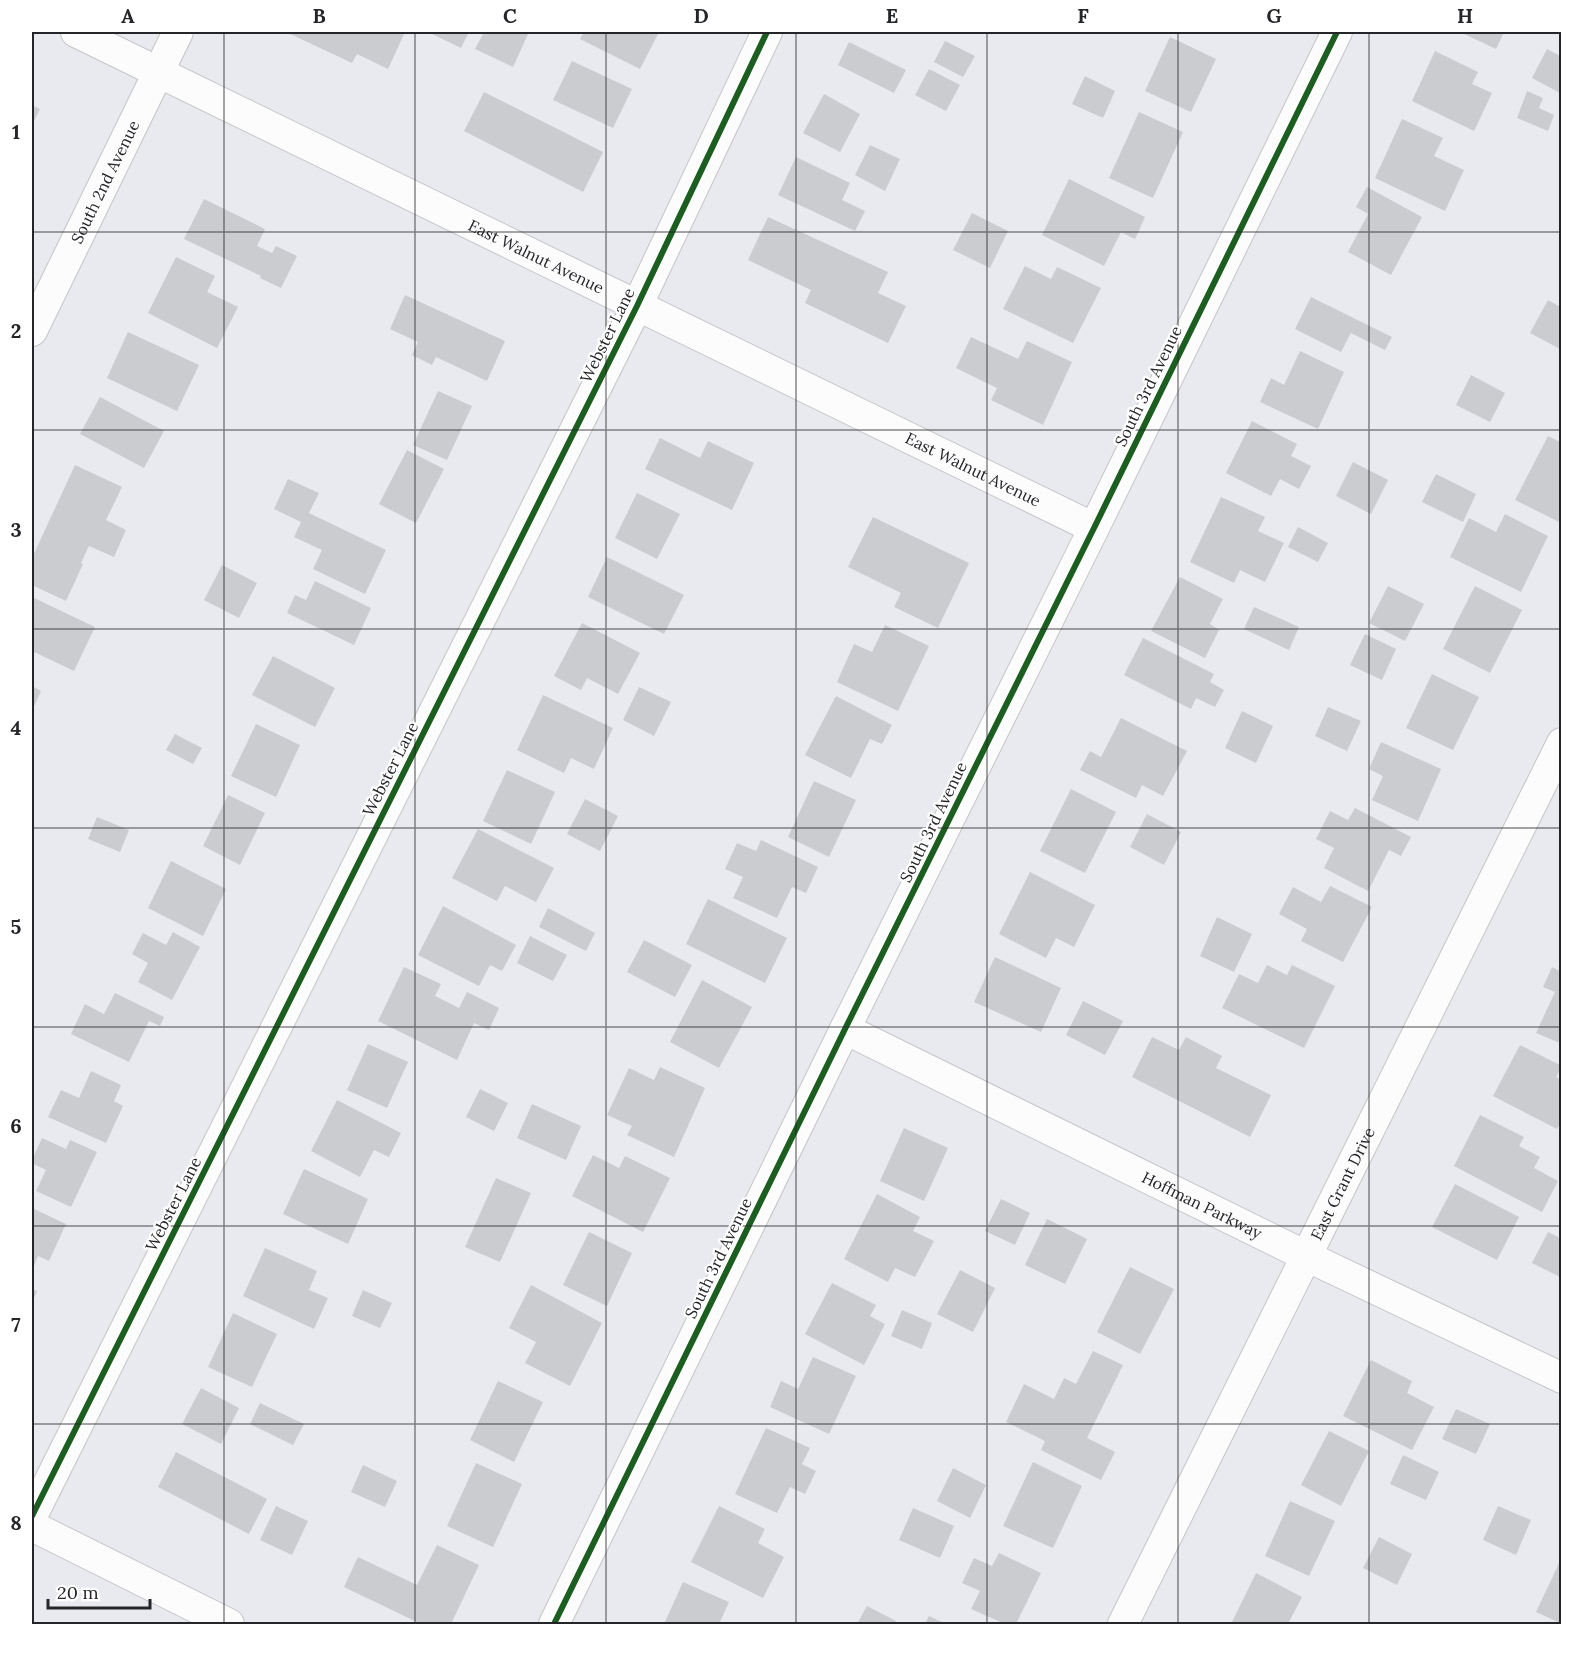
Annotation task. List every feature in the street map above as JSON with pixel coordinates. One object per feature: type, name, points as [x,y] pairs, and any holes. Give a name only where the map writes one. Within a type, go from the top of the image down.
[{"type":"street","name":"East Walnut Avenue","points":[[76,32],[1094,528]]},
{"type":"street","name":"South 2nd Avenue","points":[[32,331],[178,32]]},
{"type":"street","name":"Webster Lane","points":[[32,1516],[637,306],[767,32]]},
{"type":"street","name":"South 3rd Avenue","points":[[554,1624],[844,1029],[1094,528],[1336,32]]},
{"type":"street","name":"East Grant Drive","points":[[1123,1624],[1562,743]]},
{"type":"street","name":"Hoffman Parkway","points":[[844,1029],[1306,1256],[1562,1378]]},
{"type":"street","points":[[32,1526],[230,1624]]},
{"type":"building","points":[[286,32],[405,32],[388,69],[357,54],[352,63]]},
{"type":"building","points":[[428,32],[469,32],[461,48]]},
{"type":"building","points":[[484,32],[529,32],[513,67],[475,49]]},
{"type":"building","points":[[584,32],[659,32],[640,69],[580,39]]},
{"type":"building","points":[[1460,32],[1504,32],[1496,49]]},
{"type":"building","points":[[1170,37],[1216,59],[1191,112],[1145,91]]},
{"type":"building","points":[[945,41],[975,56],[963,77],[934,62]]},
{"type":"building","points":[[849,42],[906,70],[894,93],[838,65]]},
{"type":"building","points":[[1547,49],[1562,57],[1562,94],[1532,78]]},
{"type":"building","points":[[1435,51],[1478,72],[1472,84],[1492,93],[1474,131],[1412,101]]},
{"type":"building","points":[[572,61],[632,89],[613,128],[553,100]]},
{"type":"building","points":[[929,69],[960,85],[946,111],[915,95]]},
{"type":"building","points":[[1085,76],[1115,91],[1103,118],[1072,104]]},
{"type":"building","points":[[1527,91],[1543,98],[1539,108],[1554,115],[1548,131],[1517,118]]},
{"type":"building","points":[[484,92],[603,152],[583,192],[464,131]]},
{"type":"building","points":[[824,94],[860,114],[840,152],[803,133]]},
{"type":"building","points":[[32,105],[40,109],[32,125]]},
{"type":"building","points":[[1139,112],[1183,132],[1153,198],[1109,178]]},
{"type":"building","points":[[1402,119],[1443,138],[1434,156],[1464,170],[1445,211],[1375,178]]},
{"type":"building","points":[[870,145],[900,159],[885,191],[855,175]]},
{"type":"building","points":[[796,157],[850,183],[842,200],[865,211],[855,231],[778,195]]},
{"type":"building","points":[[1069,179],[1145,217],[1135,239],[1121,232],[1104,266],[1042,235]]},
{"type":"building","points":[[1367,187],[1422,217],[1391,275],[1348,252],[1368,214],[1356,207]]},
{"type":"building","points":[[204,199],[265,229],[257,246],[272,253],[276,246],[297,256],[281,288],[184,239]]},
{"type":"building","points":[[972,213],[1008,231],[990,268],[953,250]]},
{"type":"building","points":[[768,217],[888,272],[878,293],[906,306],[888,343],[805,303],[811,290],[748,260]]},
{"type":"building","points":[[176,257],[215,276],[207,292],[238,307],[217,348],[148,313]]},
{"type":"building","points":[[1025,266],[1051,279],[1057,267],[1101,288],[1073,343],[1003,309]]},
{"type":"building","points":[[405,295],[505,341],[487,381],[436,357],[432,365],[412,355],[418,342],[390,329]]},
{"type":"building","points":[[1311,297],[1392,337],[1385,350],[1351,333],[1341,352],[1295,329]]},
{"type":"building","points":[[1548,300],[1562,308],[1562,350],[1530,333]]},
{"type":"building","points":[[128,332],[199,365],[177,411],[107,378]]},
{"type":"building","points":[[971,337],[1018,359],[1027,341],[1072,362],[1043,425],[991,400],[997,388],[956,368]]},
{"type":"building","points":[[1300,351],[1344,372],[1318,429],[1260,402],[1271,378],[1284,385]]},
{"type":"building","points":[[1471,375],[1505,393],[1490,422],[1456,405]]},
{"type":"building","points":[[438,391],[472,406],[447,460],[413,445]]},
{"type":"building","points":[[100,397],[164,431],[144,468],[80,434]]},
{"type":"building","points":[[1252,421],[1297,444],[1291,456],[1311,466],[1299,489],[1280,479],[1271,496],[1226,473]]},
{"type":"building","points":[[1548,436],[1562,443],[1562,517],[1559,522],[1515,500]]},
{"type":"building","points":[[660,438],[700,458],[708,441],[754,463],[732,510],[645,469]]},
{"type":"building","points":[[407,450],[444,469],[416,523],[379,504]]},
{"type":"building","points":[[1353,462],[1388,480],[1371,514],[1336,496]]},
{"type":"building","points":[[75,465],[122,487],[106,520],[126,530],[114,557],[89,546],[66,601],[32,585],[32,558]]},
{"type":"building","points":[[1436,474],[1476,494],[1463,522],[1422,502]]},
{"type":"building","points":[[288,479],[319,493],[309,513],[386,550],[365,594],[313,569],[322,550],[294,537],[301,522],[274,509]]},
{"type":"building","points":[[637,493],[680,514],[657,559],[615,538]]},
{"type":"building","points":[[1221,497],[1265,517],[1258,531],[1284,543],[1265,582],[1240,570],[1234,583],[1190,562]]},
{"type":"building","points":[[1505,514],[1548,536],[1521,592],[1450,557],[1469,518],[1496,532]]},
{"type":"building","points":[[873,517],[969,563],[938,628],[894,607],[901,593],[848,567]]},
{"type":"building","points":[[1298,527],[1328,543],[1318,562],[1288,547]]},
{"type":"building","points":[[607,557],[684,595],[664,634],[588,597]]},
{"type":"building","points":[[222,565],[257,583],[239,618],[204,600]]},
{"type":"building","points":[[1180,577],[1223,599],[1210,624],[1219,630],[1205,658],[1151,631]]},
{"type":"building","points":[[315,581],[371,608],[354,645],[287,613],[295,595],[306,600]]},
{"type":"building","points":[[1388,586],[1424,604],[1405,641],[1369,623]]},
{"type":"building","points":[[1475,586],[1522,610],[1490,673],[1443,649]]},
{"type":"building","points":[[32,597],[95,627],[74,671],[32,651]]},
{"type":"building","points":[[1254,607],[1299,627],[1289,650],[1244,629]]},
{"type":"building","points":[[582,623],[640,653],[618,694],[587,678],[581,690],[554,676]]},
{"type":"building","points":[[885,625],[929,646],[898,711],[837,682],[854,644],[872,652]]},
{"type":"building","points":[[1365,634],[1396,649],[1382,680],[1350,665]]},
{"type":"building","points":[[1143,638],[1214,674],[1210,682],[1224,690],[1215,707],[1196,698],[1191,709],[1124,675]]},
{"type":"building","points":[[273,656],[335,688],[315,727],[252,695]]},
{"type":"building","points":[[1432,674],[1479,697],[1453,750],[1406,728]]},
{"type":"building","points":[[32,686],[41,691],[32,711]]},
{"type":"building","points":[[639,687],[671,702],[654,736],[623,720]]},
{"type":"building","points":[[543,695],[613,728],[594,769],[571,758],[564,773],[517,750]]},
{"type":"building","points":[[836,696],[892,725],[882,744],[870,739],[851,778],[805,755]]},
{"type":"building","points":[[1328,707],[1361,721],[1347,751],[1315,736]]},
{"type":"building","points":[[1242,711],[1273,726],[1256,763],[1225,748]]},
{"type":"building","points":[[1121,718],[1187,751],[1163,796],[1142,785],[1136,798],[1080,770],[1090,751],[1101,757]]},
{"type":"building","points":[[256,724],[300,745],[276,797],[231,776]]},
{"type":"building","points":[[175,734],[202,748],[193,764],[166,750]]},
{"type":"building","points":[[1381,742],[1441,769],[1418,821],[1372,800],[1383,776],[1369,769]]},
{"type":"building","points":[[507,770],[555,792],[531,844],[483,821]]},
{"type":"building","points":[[814,781],[856,800],[829,857],[788,837]]},
{"type":"building","points":[[1071,789],[1116,812],[1085,873],[1040,851]]},
{"type":"building","points":[[228,795],[265,813],[240,865],[203,846]]},
{"type":"building","points":[[585,799],[618,816],[600,851],[567,834]]},
{"type":"building","points":[[1355,808],[1411,837],[1401,856],[1389,850],[1368,891],[1324,868],[1334,848],[1316,839],[1330,811],[1348,820]]},
{"type":"building","points":[[1147,814],[1181,832],[1164,865],[1130,847]]},
{"type":"building","points":[[97,817],[129,830],[120,852],[88,839]]},
{"type":"building","points":[[478,829],[554,868],[536,902],[505,886],[497,901],[452,878]]},
{"type":"building","points":[[761,840],[818,867],[806,893],[792,887],[777,918],[733,898],[743,877],[725,869],[737,843],[756,851]]},
{"type":"building","points":[[171,861],[226,889],[203,936],[148,908]]},
{"type":"building","points":[[1030,872],[1095,905],[1074,947],[1056,938],[1046,958],[999,934]]},
{"type":"building","points":[[1330,886],[1372,907],[1343,962],[1301,941],[1307,929],[1279,914],[1293,887],[1321,902]]},
{"type":"building","points":[[708,899],[787,938],[765,983],[686,944]]},
{"type":"building","points":[[443,906],[516,945],[502,971],[490,965],[479,986],[418,955]]},
{"type":"building","points":[[548,908],[595,933],[586,951],[539,927]]},
{"type":"building","points":[[1217,917],[1252,934],[1234,972],[1200,956]]},
{"type":"building","points":[[173,932],[200,947],[172,1000],[138,982],[148,963],[132,954],[143,933],[166,945]]},
{"type":"building","points":[[530,936],[567,955],[553,981],[517,963]]},
{"type":"building","points":[[644,940],[692,965],[675,997],[627,972]]},
{"type":"building","points":[[995,957],[1061,988],[1041,1032],[974,1002]]},
{"type":"building","points":[[1267,965],[1287,975],[1292,965],[1335,986],[1304,1048],[1222,1008],[1239,974],[1258,983]]},
{"type":"building","points":[[404,967],[441,984],[435,996],[459,1008],[467,992],[499,1008],[489,1030],[474,1023],[457,1060],[378,1021]]},
{"type":"building","points":[[1552,967],[1562,972],[1562,1044],[1536,1033],[1555,992],[1543,987]]},
{"type":"building","points":[[702,980],[752,1007],[719,1068],[670,1042]]},
{"type":"building","points":[[115,993],[164,1017],[160,1026],[149,1021],[129,1062],[71,1034],[85,1004],[104,1014]]},
{"type":"building","points":[[1083,1001],[1123,1021],[1105,1055],[1066,1035]]},
{"type":"building","points":[[1152,1037],[1179,1050],[1186,1037],[1222,1056],[1216,1068],[1271,1095],[1250,1137],[1132,1077]]},
{"type":"building","points":[[368,1044],[408,1062],[387,1108],[347,1090]]},
{"type":"building","points":[[1520,1045],[1562,1066],[1556,1077],[1562,1080],[1562,1120],[1557,1129],[1493,1096]]},
{"type":"building","points":[[660,1067],[705,1088],[674,1157],[627,1135],[632,1126],[607,1115],[629,1068],[654,1080]]},
{"type":"building","points":[[91,1071],[121,1085],[114,1101],[123,1106],[106,1143],[48,1117],[61,1090],[79,1098]]},
{"type":"building","points":[[480,1089],[508,1103],[494,1131],[466,1117]]},
{"type":"building","points":[[337,1100],[401,1133],[389,1157],[374,1150],[360,1177],[311,1151]]},
{"type":"building","points":[[532,1104],[581,1126],[566,1160],[517,1138]]},
{"type":"building","points":[[1480,1115],[1524,1137],[1519,1146],[1540,1157],[1534,1168],[1558,1181],[1542,1212],[1454,1166]]},
{"type":"building","points":[[904,1128],[948,1148],[924,1201],[880,1181]]},
{"type":"building","points":[[42,1138],[66,1149],[70,1140],[97,1152],[71,1207],[36,1191],[46,1170],[32,1163]]},
{"type":"building","points":[[593,1155],[619,1168],[625,1156],[670,1178],[643,1232],[572,1196]]},
{"type":"building","points":[[304,1169],[368,1199],[348,1244],[283,1214]]},
{"type":"building","points":[[496,1178],[531,1193],[500,1262],[465,1247]]},
{"type":"building","points":[[1455,1184],[1519,1217],[1497,1260],[1432,1227]]},
{"type":"building","points":[[877,1194],[920,1217],[913,1231],[934,1241],[915,1277],[895,1268],[888,1282],[844,1259]]},
{"type":"building","points":[[1001,1199],[1030,1213],[1015,1245],[985,1231]]},
{"type":"building","points":[[32,1208],[66,1224],[49,1261],[38,1256],[32,1271]]},
{"type":"building","points":[[1047,1219],[1087,1239],[1065,1284],[1025,1265]]},
{"type":"building","points":[[589,1232],[632,1253],[607,1306],[563,1285]]},
{"type":"building","points":[[1548,1232],[1562,1239],[1562,1278],[1532,1263]]},
{"type":"building","points":[[265,1248],[317,1271],[309,1290],[328,1298],[314,1329],[243,1296]]},
{"type":"building","points":[[1130,1267],[1174,1289],[1140,1354],[1097,1332]]},
{"type":"building","points":[[960,1270],[995,1288],[973,1332],[937,1314]]},
{"type":"building","points":[[832,1283],[876,1305],[870,1316],[885,1324],[864,1365],[805,1334]]},
{"type":"building","points":[[531,1285],[602,1323],[570,1386],[525,1363],[536,1342],[509,1328]]},
{"type":"building","points":[[32,1289],[37,1291],[32,1303]]},
{"type":"building","points":[[363,1290],[392,1303],[380,1328],[352,1316]]},
{"type":"building","points":[[902,1310],[932,1323],[922,1349],[891,1336]]},
{"type":"building","points":[[233,1313],[277,1334],[252,1387],[208,1367]]},
{"type":"building","points":[[1093,1351],[1123,1365],[1087,1438],[1115,1452],[1101,1480],[1041,1450],[1045,1441],[1006,1422],[1024,1384],[1054,1399],[1064,1378],[1076,1384]]},
{"type":"building","points":[[813,1357],[856,1376],[829,1434],[770,1407],[781,1381],[798,1389]]},
{"type":"building","points":[[1371,1360],[1412,1381],[1407,1393],[1434,1407],[1412,1450],[1343,1416]]},
{"type":"building","points":[[498,1381],[543,1402],[514,1462],[470,1440]]},
{"type":"building","points":[[201,1388],[239,1408],[221,1444],[182,1424]]},
{"type":"building","points":[[260,1403],[304,1424],[293,1445],[250,1424]]},
{"type":"building","points":[[1456,1409],[1490,1424],[1476,1454],[1442,1439]]},
{"type":"building","points":[[766,1428],[810,1448],[802,1464],[816,1471],[805,1494],[790,1487],[777,1513],[735,1494]]},
{"type":"building","points":[[1329,1431],[1369,1451],[1341,1506],[1301,1485]]},
{"type":"building","points":[[176,1452],[267,1499],[249,1534],[158,1487]]},
{"type":"building","points":[[1403,1455],[1439,1472],[1426,1500],[1390,1484]]},
{"type":"building","points":[[1033,1462],[1082,1486],[1053,1548],[1003,1526]]},
{"type":"building","points":[[476,1463],[522,1484],[493,1547],[447,1526]]},
{"type":"building","points":[[363,1465],[397,1481],[385,1507],[351,1492]]},
{"type":"building","points":[[953,1468],[986,1485],[970,1518],[937,1501]]},
{"type":"building","points":[[1290,1501],[1335,1521],[1309,1576],[1265,1556]]},
{"type":"building","points":[[276,1506],[308,1521],[292,1555],[260,1540]]},
{"type":"building","points":[[719,1506],[765,1529],[758,1543],[784,1557],[763,1598],[691,1562]]},
{"type":"building","points":[[1498,1506],[1531,1520],[1516,1555],[1483,1540]]},
{"type":"building","points":[[913,1508],[954,1526],[940,1558],[899,1540]]},
{"type":"building","points":[[1379,1537],[1412,1554],[1397,1585],[1363,1568]]},
{"type":"building","points":[[437,1545],[479,1565],[451,1624],[421,1624],[344,1587],[358,1557],[417,1585]]},
{"type":"building","points":[[999,1553],[1041,1573],[1016,1624],[1005,1624],[971,1609],[980,1591],[962,1583],[974,1558],[992,1566]]},
{"type":"building","points":[[1562,1557],[1562,1624],[1536,1612]]},
{"type":"building","points":[[1256,1573],[1302,1597],[1288,1624],[1231,1624]]},
{"type":"building","points":[[683,1582],[729,1602],[719,1624],[664,1624]]},
{"type":"building","points":[[867,1606],[896,1621],[894,1624],[857,1624]]},
{"type":"building","points":[[929,1616],[946,1624],[925,1624]]},
{"type":"cycle path","points":[[32,1516],[637,306],[767,32]]},
{"type":"cycle path","points":[[554,1624],[1337,32]]}]
